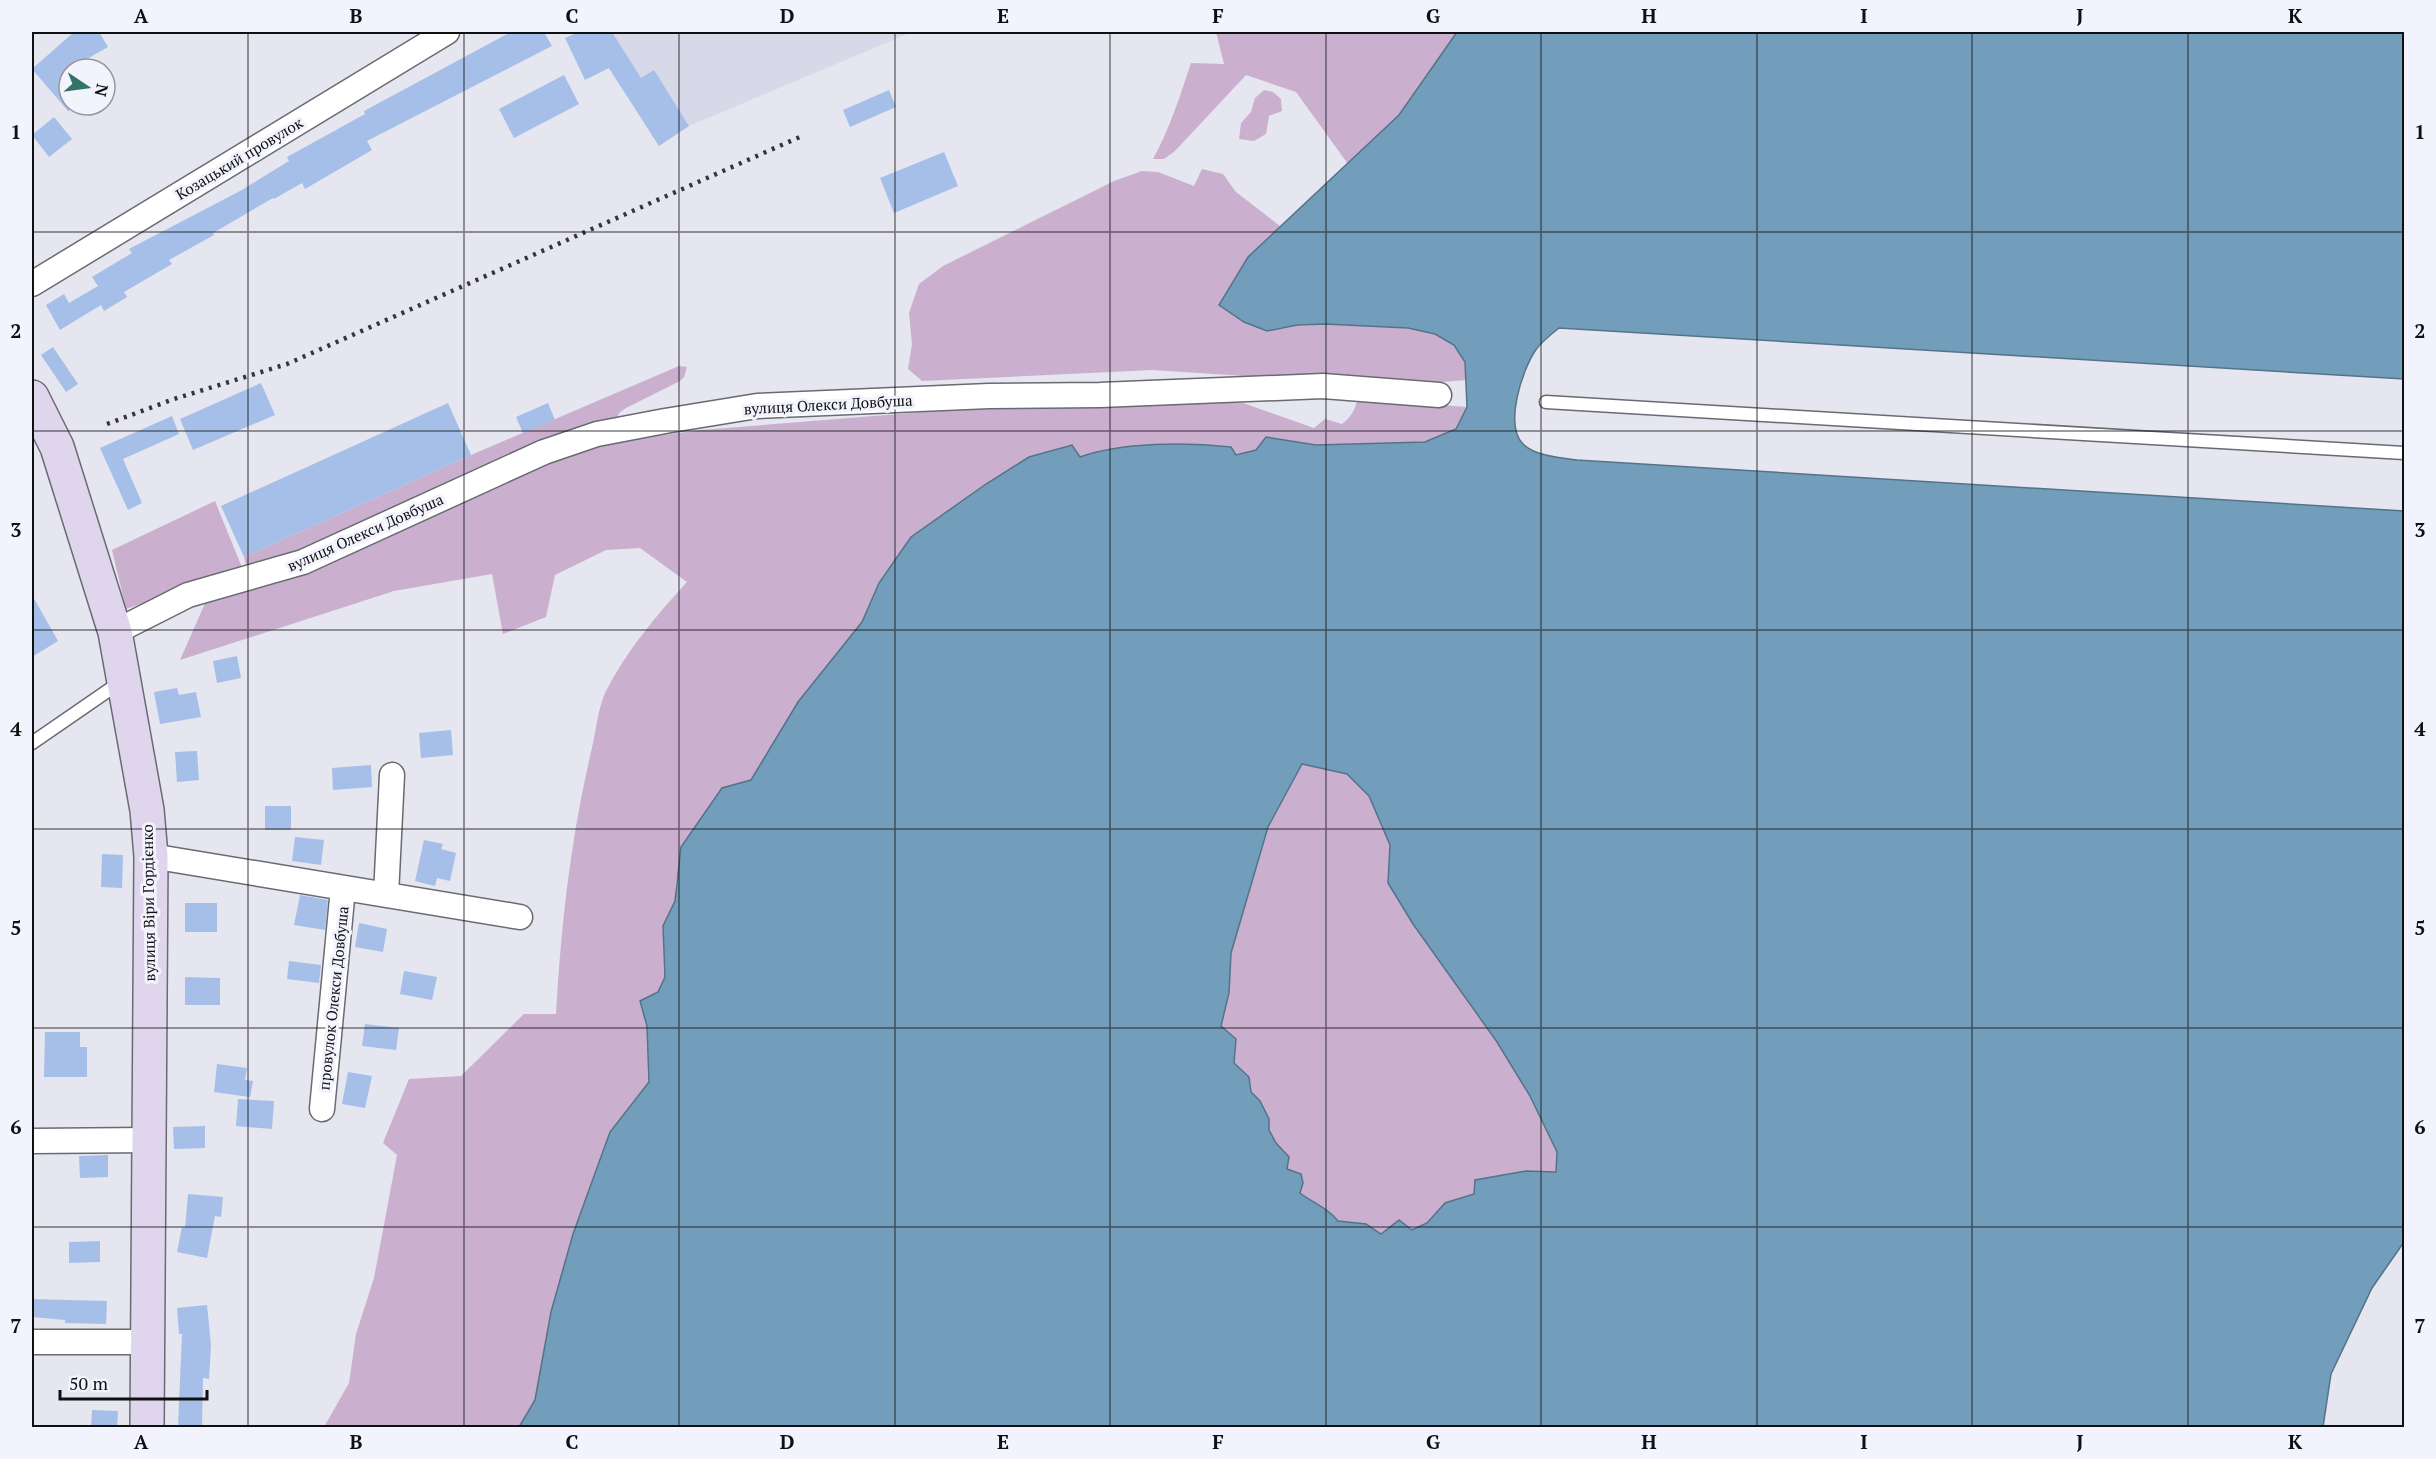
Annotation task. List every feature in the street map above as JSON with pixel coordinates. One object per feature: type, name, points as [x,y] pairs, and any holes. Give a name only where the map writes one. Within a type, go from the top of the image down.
[{"type":"street","name":"Козацький провулок","points":[[32,284],[447,32]]},
{"type":"street","name":"вулиця Олекси Довбуша","points":[[115,632],[188,595],[303,562],[544,452],[597,434],[665,421],[757,406],[989,396],[1100,395],[1323,386],[1439,395]]},
{"type":"street","name":"вулиця Віри Гордієнко","points":[[32,396],[57,447],[115,632],[147,810],[151,856],[147,1428]]},
{"type":"street","points":[[386,895],[392,775]]},
{"type":"street","name":"провулок Олекси Довбуша","points":[[151,856],[520,916]]},
{"type":"street","name":"провулок Олекси Довбуша","points":[[322,1109],[344,888]]},
{"type":"street","points":[[32,1141],[148,1140]]},
{"type":"street","points":[[32,1342],[146,1342]]},
{"type":"lane","points":[[1546,402],[2404,453]]},
{"type":"lane","points":[[32,743],[123,680]]},
{"type":"shaded area","points":[[585,32],[912,32],[689,126],[659,146]]},
{"type":"shaded area","points":[[1216,32],[1457,32],[1399,115],[1348,164],[1296,92],[1246,75],[1175,151],[1164,159],[1153,159],[1170,124],[1191,63],[1224,64]]},
{"type":"shaded area","points":[[1264,90],[1273,92],[1281,99],[1282,111],[1269,116],[1266,134],[1254,141],[1239,139],[1241,123],[1251,112],[1255,98]]},
{"type":"shaded area","points":[[1202,169],[1223,174],[1236,192],[1280,226],[1248,257],[1220,305],[1267,331],[1297,325],[1325,324],[1408,328],[1435,334],[1454,345],[1465,362],[1466,380],[1431,383],[1305,380],[1152,370],[922,381],[908,369],[912,344],[909,313],[919,284],[943,266],[1114,181],[1142,171],[1158,172],[1194,186]]},
{"type":"shaded area","points":[[679,366],[687,367],[680,381],[619,413],[615,422],[625,440],[701,430],[936,411],[1175,402],[1243,403],[1314,428],[1325,419],[1342,424],[1353,412],[1358,398],[1467,407],[1456,429],[1425,442],[1316,445],[1266,438],[1256,450],[1236,455],[1231,447],[1155,444],[1115,448],[1080,457],[1072,446],[1029,457],[964,500],[879,583],[862,622],[798,702],[751,780],[722,788],[676,880],[675,901],[663,926],[665,977],[658,992],[640,1001],[647,1026],[649,1082],[610,1132],[573,1234],[551,1312],[535,1400],[519,1427],[324,1427],[349,1383],[356,1334],[374,1278],[397,1155],[383,1143],[409,1079],[461,1076],[524,1014],[556,1014],[564,913],[573,847],[601,705],[614,676],[633,647],[687,582],[640,548],[606,550],[555,575],[546,617],[503,634],[492,574],[394,591],[180,660],[206,601],[252,589],[244,557],[471,455]]},
{"type":"shaded area","points":[[215,501],[243,570],[126,609],[112,550]]},
{"type":"shaded area","points":[[1302,764],[1347,774],[1369,796],[1390,845],[1388,883],[1413,924],[1497,1042],[1530,1096],[1557,1152],[1556,1172],[1526,1171],[1475,1180],[1474,1194],[1445,1203],[1427,1223],[1412,1230],[1381,1234],[1366,1224],[1338,1221],[1325,1209],[1300,1193],[1303,1183],[1287,1169],[1289,1157],[1276,1143],[1269,1130],[1269,1119],[1260,1101],[1251,1092],[1249,1077],[1234,1063],[1236,1039],[1221,1026],[1229,993],[1231,953],[1268,827]]},
{"type":"water","points":[[1457,32],[2404,32],[2404,379],[1559,328],[1540,345],[1530,360],[1520,384],[1515,411],[1518,435],[1528,448],[1549,456],[1577,460],[2404,511],[2404,1242],[2372,1288],[2331,1374],[2323,1427],[519,1427],[535,1400],[551,1312],[573,1234],[610,1132],[649,1082],[647,1026],[640,1001],[658,992],[665,977],[663,926],[675,901],[681,847],[722,788],[751,780],[798,702],[862,622],[879,583],[911,537],[1029,457],[1072,445],[1080,457],[1115,448],[1175,444],[1231,447],[1236,455],[1256,450],[1266,437],[1316,445],[1425,442],[1456,429],[1467,407],[1465,362],[1454,345],[1435,334],[1408,328],[1325,324],[1297,325],[1267,331],[1244,322],[1219,305],[1248,257],[1399,115]],"holes":[[[1302,764],[1347,774],[1369,796],[1390,845],[1388,883],[1413,924],[1497,1042],[1530,1096],[1557,1152],[1556,1172],[1526,1171],[1475,1180],[1474,1194],[1445,1203],[1427,1223],[1412,1230],[1399,1220],[1381,1234],[1366,1224],[1338,1221],[1325,1209],[1300,1193],[1303,1183],[1301,1174],[1287,1169],[1289,1157],[1276,1143],[1269,1130],[1269,1119],[1260,1101],[1251,1092],[1249,1077],[1234,1063],[1236,1039],[1221,1026],[1229,993],[1231,953],[1268,827]]]},
{"type":"building","points":[[74,32],[99,32],[108,47],[90,57],[57,57],[57,98],[32,69]]},
{"type":"building","points":[[511,32],[544,32],[552,46],[367,141],[372,150],[305,189],[302,183],[273,198],[169,260],[172,264],[124,292],[127,297],[104,311],[101,305],[60,330],[46,305],[64,294],[69,303],[98,286],[92,277],[132,253],[129,249],[240,191],[289,161],[287,157],[365,114],[364,111]]},
{"type":"building","points":[[579,32],[612,32],[641,78],[654,70],[689,126],[659,146],[609,68],[585,80],[565,38]]},
{"type":"building","points":[[564,75],[579,104],[514,138],[499,109]]},
{"type":"building","points":[[889,90],[896,107],[850,127],[843,110]]},
{"type":"building","points":[[54,117],[72,139],[49,157],[32,135]]},
{"type":"building","points":[[944,152],[958,186],[894,213],[880,178]]},
{"type":"building","points":[[53,347],[78,384],[66,392],[41,355]]},
{"type":"building","points":[[261,383],[275,415],[193,450],[180,419]]},
{"type":"building","points":[[448,403],[471,455],[244,557],[221,506]]},
{"type":"building","points":[[548,403],[555,420],[523,433],[516,417]]},
{"type":"building","points":[[172,416],[179,434],[123,459],[142,503],[128,510],[100,448]]},
{"type":"building","points":[[32,595],[58,641],[32,657]]},
{"type":"building","points":[[237,656],[241,678],[217,683],[213,661]]},
{"type":"building","points":[[177,688],[179,695],[196,692],[201,717],[160,724],[154,692]]},
{"type":"building","points":[[451,730],[453,755],[421,758],[419,733]]},
{"type":"building","points":[[197,751],[199,780],[177,782],[175,752]]},
{"type":"building","points":[[371,765],[372,787],[333,790],[332,768]]},
{"type":"building","points":[[265,806],[291,806],[291,830],[265,830]]},
{"type":"building","points":[[295,837],[324,840],[321,865],[292,861]]},
{"type":"building","points":[[424,840],[443,844],[441,849],[456,853],[450,881],[437,878],[435,886],[415,881]]},
{"type":"building","points":[[102,854],[123,855],[122,888],[101,887]]},
{"type":"building","points":[[300,895],[328,900],[325,930],[294,925]]},
{"type":"building","points":[[185,903],[217,903],[217,932],[185,932]]},
{"type":"building","points":[[359,923],[387,929],[383,952],[355,947]]},
{"type":"building","points":[[289,961],[321,965],[319,983],[287,979]]},
{"type":"building","points":[[404,971],[437,977],[432,1000],[400,994]]},
{"type":"building","points":[[185,977],[220,978],[220,1005],[185,1005]]},
{"type":"building","points":[[365,1024],[399,1028],[396,1050],[362,1046]]},
{"type":"building","points":[[45,1032],[80,1032],[80,1047],[87,1047],[87,1077],[44,1077]]},
{"type":"building","points":[[217,1064],[247,1068],[245,1080],[253,1081],[250,1097],[214,1092]]},
{"type":"building","points":[[348,1072],[372,1076],[365,1108],[342,1104]]},
{"type":"building","points":[[238,1099],[274,1101],[272,1129],[236,1126]]},
{"type":"building","points":[[205,1126],[205,1148],[174,1149],[173,1127]]},
{"type":"building","points":[[108,1155],[108,1177],[80,1178],[79,1156]]},
{"type":"building","points":[[188,1194],[223,1197],[221,1217],[215,1216],[207,1258],[177,1252],[182,1227],[185,1228]]},
{"type":"building","points":[[100,1241],[100,1262],[69,1263],[69,1242]]},
{"type":"building","points":[[32,1299],[107,1301],[106,1324],[65,1323],[65,1320],[32,1317]]},
{"type":"building","points":[[207,1305],[211,1345],[209,1379],[203,1378],[202,1427],[178,1426],[182,1334],[179,1334],[177,1308]]},
{"type":"building","points":[[92,1410],[118,1411],[117,1428],[91,1428]]},
{"type":"railway","points":[[107,424],[174,399],[287,364],[802,136]]}]
